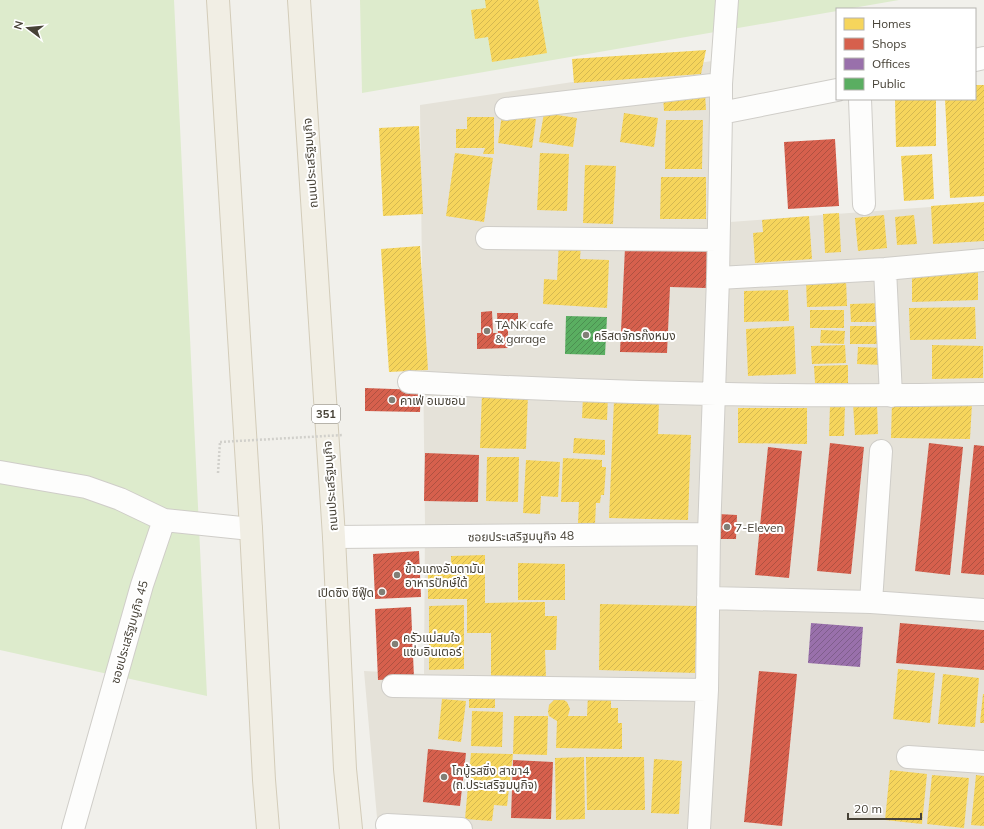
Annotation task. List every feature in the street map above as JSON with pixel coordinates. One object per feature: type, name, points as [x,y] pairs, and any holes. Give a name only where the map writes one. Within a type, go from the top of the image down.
[{"type":"main road","points":[[218,0],[268,829]]},
{"type":"main road","name":"ถนนประเสริฐมนูกิจ","points":[[299,0],[334,537],[345,769],[351,829]]},
{"type":"street","points":[[699,829],[707,690],[709,534],[715,395],[721,84],[726,0]]},
{"type":"street","points":[[506,109],[721,84]]},
{"type":"street","points":[[721,113],[836,90]]},
{"type":"street","points":[[860,100],[864,204]]},
{"type":"street","points":[[487,238],[718,240]]},
{"type":"street","points":[[718,278],[885,269],[984,260]]},
{"type":"street","points":[[885,269],[891,396]]},
{"type":"street","points":[[409,382],[715,395],[891,396],[984,394]]},
{"type":"street","points":[[871,602],[881,451]]},
{"type":"street","points":[[0,472],[86,487],[120,499],[164,520],[251,529]]},
{"type":"street","name":"ซอยประเสริฐมนูกิจ 45","points":[[73,829],[142,585],[164,520]]},
{"type":"street","name":"ซอยประเสริฐมนูกิจ 48","points":[[334,537],[709,534]]},
{"type":"street","points":[[708,598],[871,602],[984,610]]},
{"type":"street","points":[[393,686],[707,690]]},
{"type":"street","points":[[908,756],[984,762]]},
{"type":"street","points":[[387,825],[461,829]]},
{"type":"path","points":[[218,473],[220,442],[343,435]]},
{"type":"shaded area","points":[[732,58],[730,222],[984,203],[984,829],[378,829],[364,671],[424,674],[425,525],[420,105]]},
{"type":"green space","points":[[0,0],[174,0],[207,696],[0,650]]},
{"type":"green space","points":[[360,0],[899,0],[853,8],[836,8],[836,11],[362,93]]},
{"type":"building: Homes","points":[[485,0],[538,0],[547,53],[492,62],[488,37],[475,39],[471,10],[486,8]]},
{"type":"building: Homes","points":[[706,50],[701,74],[574,83],[572,59]]},
{"type":"building: Homes","points":[[976,85],[984,85],[984,196],[950,198],[945,100],[976,100]]},
{"type":"building: Homes","points":[[705,94],[706,110],[664,111],[663,95]]},
{"type":"building: Homes","points":[[895,100],[936,100],[936,146],[896,147]]},
{"type":"building: Homes","points":[[544,113],[577,118],[573,147],[539,142]]},
{"type":"building: Homes","points":[[624,113],[658,118],[654,147],[620,142]]},
{"type":"building: Homes","points":[[502,114],[536,119],[532,148],[498,143]]},
{"type":"building: Homes","points":[[467,117],[494,117],[494,154],[483,154],[485,148],[456,148],[456,129],[467,129]]},
{"type":"building: Homes","points":[[666,120],[703,120],[702,169],[665,169]]},
{"type":"building: Homes","points":[[419,126],[423,214],[383,216],[379,128]]},
{"type":"building: Homes","points":[[455,153],[493,158],[484,222],[446,216]]},
{"type":"building: Homes","points":[[540,153],[569,154],[567,211],[537,210]]},
{"type":"building: Homes","points":[[932,154],[934,199],[904,201],[901,156]]},
{"type":"building: Homes","points":[[585,165],[616,166],[613,224],[583,223]]},
{"type":"building: Homes","points":[[661,177],[706,177],[706,219],[660,219]]},
{"type":"building: Homes","points":[[984,202],[984,241],[933,244],[931,206]]},
{"type":"building: Homes","points":[[839,213],[841,252],[825,253],[823,214]]},
{"type":"building: Homes","points":[[884,215],[887,248],[858,251],[855,218]]},
{"type":"building: Homes","points":[[914,215],[917,244],[897,245],[895,217]]},
{"type":"building: Homes","points":[[809,216],[812,259],[755,263],[753,233],[763,232],[762,220]]},
{"type":"building: Homes","points":[[559,242],[581,244],[580,259],[609,260],[607,308],[543,304],[544,279],[557,280]]},
{"type":"building: Homes","points":[[420,246],[428,370],[389,372],[381,249]]},
{"type":"building: Homes","points":[[978,268],[978,300],[912,302],[912,270]]},
{"type":"building: Homes","points":[[846,279],[847,306],[807,307],[806,280]]},
{"type":"building: Homes","points":[[788,290],[789,321],[744,322],[744,291]]},
{"type":"building: Homes","points":[[884,303],[885,322],[851,322],[850,304]]},
{"type":"building: Homes","points":[[975,307],[976,339],[910,340],[909,308]]},
{"type":"building: Homes","points":[[810,310],[844,310],[844,328],[810,328]]},
{"type":"building: Homes","points":[[794,326],[796,374],[748,376],[746,329]]},
{"type":"building: Homes","points":[[850,326],[884,326],[884,344],[850,344]]},
{"type":"building: Homes","points":[[821,330],[845,331],[844,344],[820,343]]},
{"type":"building: Homes","points":[[845,345],[846,363],[812,364],[811,346]]},
{"type":"building: Homes","points":[[932,345],[983,346],[983,378],[932,379]]},
{"type":"building: Homes","points":[[858,347],[885,348],[884,365],[857,364]]},
{"type":"building: Homes","points":[[848,365],[848,383],[815,383],[814,366]]},
{"type":"building: Homes","points":[[482,393],[528,394],[526,449],[480,448]]},
{"type":"building: Homes","points":[[583,396],[608,396],[607,420],[582,418]]},
{"type":"building: Homes","points":[[614,400],[659,401],[658,434],[691,435],[688,520],[609,518]]},
{"type":"building: Homes","points":[[892,402],[972,403],[970,439],[891,438]]},
{"type":"building: Homes","points":[[877,403],[878,434],[855,435],[853,404]]},
{"type":"building: Homes","points":[[830,405],[845,405],[844,436],[829,436]]},
{"type":"building: Homes","points":[[738,408],[807,408],[807,444],[738,443]]},
{"type":"building: Homes","points":[[574,438],[605,440],[605,455],[573,453]]},
{"type":"building: Homes","points":[[487,457],[519,457],[518,502],[486,501]]},
{"type":"building: Homes","points":[[563,458],[602,460],[602,467],[606,467],[604,495],[601,495],[600,503],[596,503],[595,524],[578,523],[579,502],[561,502]]},
{"type":"building: Homes","points":[[526,460],[560,462],[558,497],[541,496],[540,514],[523,513]]},
{"type":"building: Homes","points":[[485,555],[485,603],[545,602],[545,616],[557,616],[556,650],[545,650],[546,678],[491,679],[491,633],[467,633],[467,599],[428,599],[428,574],[451,574],[451,556]]},
{"type":"building: Homes","points":[[518,563],[565,564],[565,600],[518,600]]},
{"type":"building: Homes","points":[[600,604],[697,606],[695,673],[599,670]]},
{"type":"building: Homes","points":[[464,605],[464,669],[429,670],[429,606]]},
{"type":"building: Homes","points":[[898,669],[935,673],[930,723],[893,719]]},
{"type":"building: Homes","points":[[943,674],[979,678],[975,727],[938,724]]},
{"type":"building: Homes","points":[[469,694],[495,695],[495,708],[469,708]]},
{"type":"building: Homes","points":[[983,694],[984,723],[980,723]]},
{"type":"building: Homes","points":[[588,695],[611,695],[611,708],[618,708],[618,723],[622,723],[622,749],[556,748],[557,721],[549,716],[549,705],[554,700],[561,699],[567,702],[570,709],[568,716],[587,716]]},
{"type":"building: Homes","points":[[442,699],[466,701],[461,742],[438,739]]},
{"type":"building: Homes","points":[[472,711],[503,712],[502,747],[471,746]]},
{"type":"building: Homes","points":[[514,716],[548,716],[547,755],[513,754]]},
{"type":"building: Homes","points":[[471,753],[513,754],[507,806],[494,805],[492,821],[465,819]]},
{"type":"building: Homes","points":[[584,757],[585,819],[556,820],[555,758]]},
{"type":"building: Homes","points":[[586,757],[644,757],[645,810],[587,810]]},
{"type":"building: Homes","points":[[654,759],[682,761],[679,814],[651,813]]},
{"type":"building: Homes","points":[[890,770],[927,774],[922,824],[885,820]]},
{"type":"building: Homes","points":[[932,775],[969,778],[964,828],[927,824]]},
{"type":"building: Homes","points":[[976,775],[984,776],[984,826],[971,825]]},
{"type":"building: Shops","points":[[835,139],[839,206],[788,209],[784,142]]},
{"type":"building: Shops","points":[[625,248],[708,251],[706,288],[670,287],[667,353],[620,352]]},
{"type":"building: Shops","name":"TANK cafe & garage","points":[[492,311],[493,333],[498,333],[497,313],[518,313],[518,329],[508,329],[508,348],[477,349],[477,333],[481,333],[481,312]]},
{"type":"building: Shops","name":"คาเฟ่ อเมซอน","points":[[365,388],[421,390],[420,412],[365,411]]},
{"type":"building: Shops","points":[[830,443],[864,447],[851,574],[817,571]]},
{"type":"building: Shops","points":[[929,443],[963,447],[950,575],[915,571]]},
{"type":"building: Shops","points":[[974,445],[984,446],[984,575],[961,573]]},
{"type":"building: Shops","points":[[768,447],[802,451],[789,578],[755,575]]},
{"type":"building: Shops","points":[[425,453],[479,455],[478,502],[424,501]]},
{"type":"building: Shops","name":"7-Eleven","points":[[718,514],[737,515],[736,539],[718,539]]},
{"type":"building: Shops","name":"ข้าวแกงอันดามัน อาหารปักษ์ใต้","points":[[419,551],[421,597],[375,599],[373,554]]},
{"type":"building: Shops","name":"ครัวแม่สมใจ แซ่บอินเตอร์","points":[[411,607],[414,678],[378,680],[375,609]]},
{"type":"building: Shops","points":[[900,623],[984,630],[984,670],[896,663]]},
{"type":"building: Shops","points":[[759,671],[797,674],[782,826],[744,822]]},
{"type":"building: Shops","name":"โกบู้รสซิ่ง สาขา4 (ถ.ประเสริฐมนูกิจ)","points":[[428,749],[466,753],[460,806],[423,802]]},
{"type":"building: Shops","points":[[513,760],[553,762],[551,819],[511,818]]},
{"type":"building: Offices","points":[[811,623],[863,627],[860,667],[808,663]]},
{"type":"building: Public","name":"คริสตจักรก๊งหมง","points":[[566,316],[607,317],[605,355],[565,354]]},
{"type":"place","name":"TANK cafe & garage","points":[[487,331]]},
{"type":"place","name":"คริสตจักรก๊งหมง","points":[[586,335]]},
{"type":"place","name":"คาเฟ่ อเมซอน","points":[[392,400]]},
{"type":"place","name":"7-Eleven","points":[[727,527]]},
{"type":"place","name":"ข้าวแกงอันดามัน อาหารปักษ์ใต้","points":[[397,575]]},
{"type":"place","name":"เปิดซิง ซีฟู๊ด","points":[[382,592]]},
{"type":"place","name":"ครัวแม่สมใจ แซ่บอินเตอร์","points":[[395,644]]},
{"type":"place","name":"โกบู้รสซิ่ง สาขา4 (ถ.ประเสริฐมนูกิจ)","points":[[444,777]]}]
